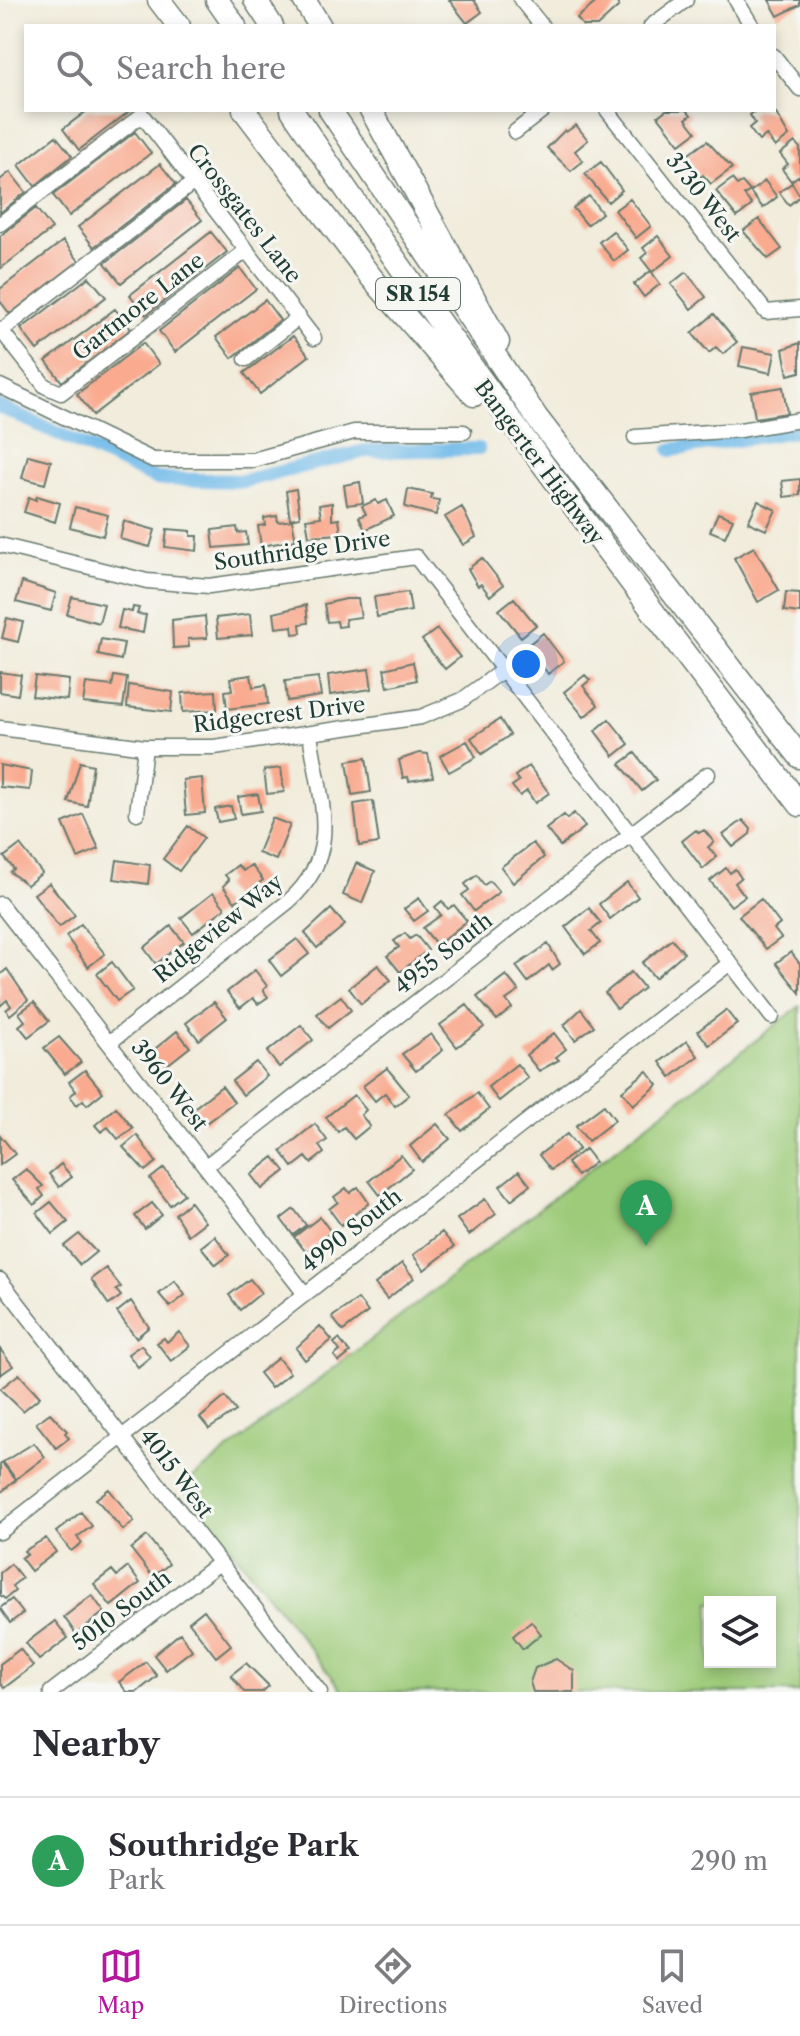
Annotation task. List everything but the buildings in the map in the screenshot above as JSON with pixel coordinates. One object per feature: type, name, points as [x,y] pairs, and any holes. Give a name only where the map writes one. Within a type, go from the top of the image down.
[{"type":"highway","points":[[159,0],[177,24]]},
{"type":"highway","points":[[217,0],[234,24]]},
{"type":"highway","points":[[255,0],[271,24]]},
{"type":"highway","points":[[304,0],[319,24]]},
{"type":"highway","points":[[246,112],[398,310],[548,475]]},
{"type":"highway","name":"Bangerter Highway","points":[[293,112],[438,324],[548,475],[800,805]]},
{"type":"highway","name":"Bangerter Highway","points":[[331,112],[537,418],[800,757]]},
{"type":"highway","points":[[372,112],[464,277],[537,418]]},
{"type":"street","points":[[521,0],[540,24]]},
{"type":"street","points":[[654,24],[686,0]]},
{"type":"street","points":[[736,0],[751,24]]},
{"type":"street","points":[[776,59],[800,89]]},
{"type":"street","points":[[515,132],[540,112]]},
{"type":"street","name":"3730 West","points":[[609,112],[766,312],[800,309]]},
{"type":"street","name":"Crossgates Lane","points":[[0,224],[142,115],[314,338]]},
{"type":"street","points":[[1,330],[194,182]]},
{"type":"street","name":"Gartmore Lane","points":[[1,330],[55,393],[67,389],[247,250]]},
{"type":"street","points":[[246,359],[299,317]]},
{"type":"street","points":[[0,386],[153,460],[253,460],[354,432],[464,432]]},
{"type":"street","points":[[635,437],[728,431],[800,420]]},
{"type":"street","name":"Southridge Drive","points":[[0,545],[147,581],[209,586],[416,557],[772,1017]]},
{"type":"street","name":"Ridgecrest Drive","points":[[0,728],[145,747],[214,747],[440,712],[503,670]]},
{"type":"street","name":"Ridgeview Way","points":[[109,1043],[289,901],[314,875],[322,855],[324,830],[310,734]]},
{"type":"street","points":[[137,813],[145,747]]},
{"type":"street","name":"4955 South","points":[[206,1166],[708,774]]},
{"type":"street","name":"3960 West","points":[[0,904],[305,1294]]},
{"type":"street","name":"4990 South","points":[[0,1532],[730,963]]},
{"type":"street","name":"4015 West","points":[[0,1280],[219,1563],[312,1689]]},
{"type":"street","name":"5010 South","points":[[51,1692],[219,1563]]},
{"type":"green space","points":[[800,1006],[800,1692],[344,1692],[182,1486]]},
{"type":"waterway","points":[[0,407],[157,479],[243,481],[365,451],[478,449]]},
{"type":"waterway","points":[[671,450],[800,430]]},
{"type":"place","name":"Southridge Park","points":[[646,1246]]}]
